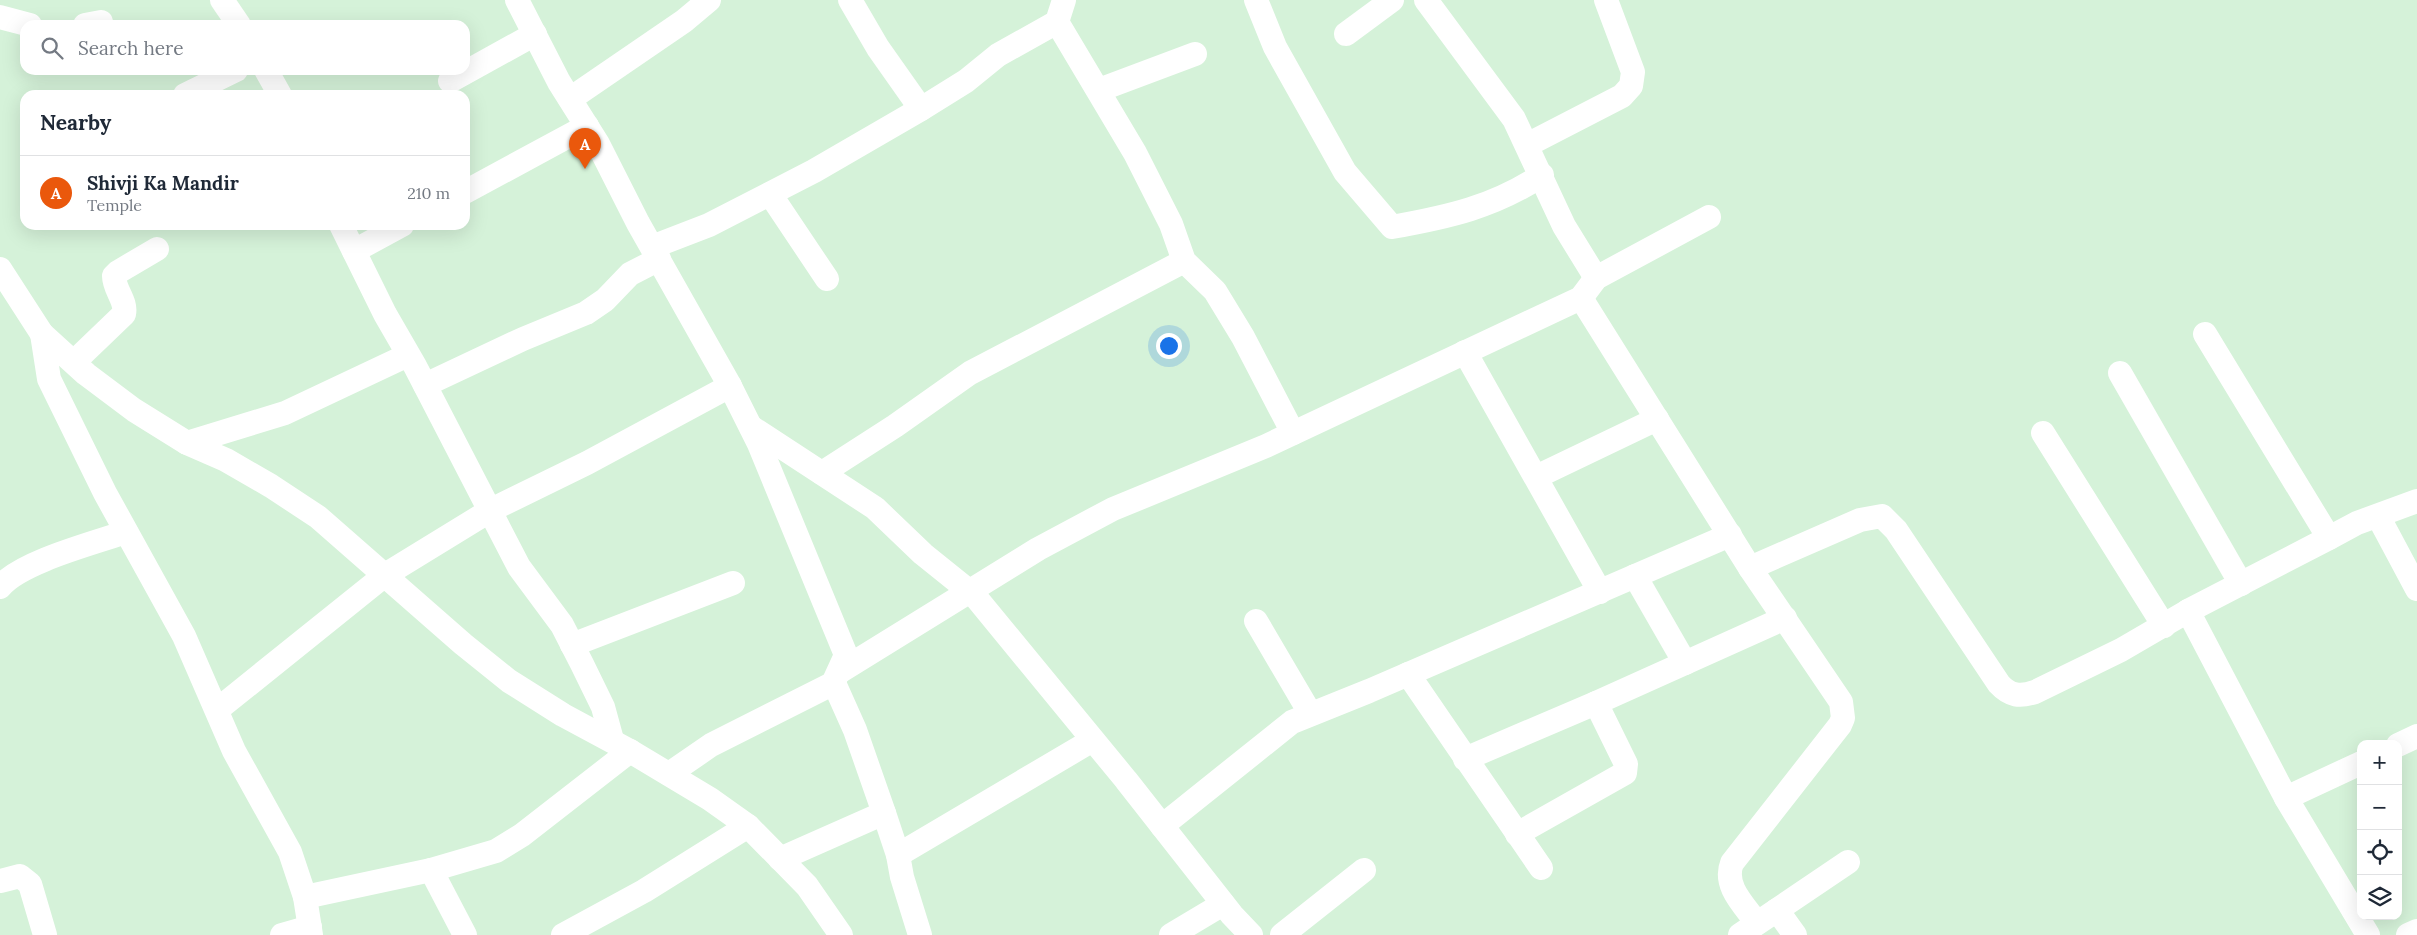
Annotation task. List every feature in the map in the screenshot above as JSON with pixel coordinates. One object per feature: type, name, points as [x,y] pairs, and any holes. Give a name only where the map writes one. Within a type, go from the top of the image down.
[{"type":"street","points":[[222,0],[236,20]]},
{"type":"street","points":[[517,0],[730,386],[750,427],[846,656],[836,678],[898,855],[902,877],[920,935]]},
{"type":"street","points":[[570,99],[684,21],[709,0]]},
{"type":"street","points":[[850,0],[878,48],[920,109]]},
{"type":"street","points":[[1256,0],[1275,47],[1345,172],[1392,228],[1456,215],[1517,192],[1542,175]]},
{"type":"street","points":[[1346,34],[1392,0]]},
{"type":"street","points":[[1426,0],[1514,119],[1542,175],[1564,226],[1596,278]]},
{"type":"street","points":[[1527,145],[1622,96],[1631,86],[1632,72],[1606,0]]},
{"type":"street","points":[[425,385],[523,339],[586,314],[605,300],[630,274],[656,253],[770,194],[920,109],[966,81],[998,55],[1061,11],[1099,90],[1135,153],[1171,224],[1184,261],[1215,291],[1243,337],[1293,433]]},
{"type":"street","points":[[0,17],[20,22]]},
{"type":"street","points":[[470,70],[535,34]]},
{"type":"street","points":[[1099,90],[1195,54]]},
{"type":"street","points":[[195,90],[226,75]]},
{"type":"street","points":[[269,75],[277,90]]},
{"type":"street","points":[[450,81],[461,75]]},
{"type":"street","points":[[470,189],[587,126]]},
{"type":"street","points":[[770,194],[828,279]]},
{"type":"street","points":[[669,774],[711,744],[836,678],[1038,549],[1113,508],[1293,433],[1581,298],[1596,278],[1709,217]]},
{"type":"street","points":[[344,230],[519,567],[562,625],[621,745]]},
{"type":"street","points":[[354,251],[393,230]]},
{"type":"street","points":[[74,362],[124,314],[125,309],[116,288],[114,276],[157,249]]},
{"type":"street","points":[[822,473],[895,426],[970,373],[1184,261]]},
{"type":"street","points":[[0,269],[42,334],[134,410],[186,443],[226,460],[271,486],[318,517],[463,644],[509,681],[564,715],[621,745],[669,774],[748,826],[807,886],[841,935]]},
{"type":"street","points":[[1581,298],[1750,568],[1841,702],[1843,718],[1840,725],[1732,863],[1729,871],[1730,883],[1748,929],[1848,862]]},
{"type":"street","points":[[42,334],[49,379],[105,493],[184,636],[234,751],[290,852],[305,897],[310,931],[282,935]]},
{"type":"street","points":[[2205,334],[2329,538]]},
{"type":"street","points":[[1465,352],[1600,592]]},
{"type":"street","points":[[186,443],[285,413],[408,355]]},
{"type":"street","points":[[2120,373],[2241,584]]},
{"type":"street","points":[[217,710],[385,574],[491,510],[587,463],[730,386]]},
{"type":"street","points":[[1536,477],[1657,418]]},
{"type":"street","points":[[750,427],[875,508],[924,554],[969,592],[1012,639],[1223,904],[1251,935]]},
{"type":"street","points":[[2043,434],[2164,626]]},
{"type":"street","points":[[1750,568],[1860,520],[1882,516],[1896,530],[1998,684],[2005,691],[2022,696],[2035,692],[2121,650],[2188,611],[2329,538],[2417,501]]},
{"type":"street","points":[[2378,516],[2417,589]]},
{"type":"street","points":[[0,587],[6,580],[33,566],[126,532]]},
{"type":"street","points":[[1162,826],[1274,735],[1310,713],[1408,674],[1730,535]]},
{"type":"street","points":[[1635,576],[1685,663]]},
{"type":"street","points":[[572,645],[733,583]]},
{"type":"street","points":[[2188,611],[2286,798],[2368,935]]},
{"type":"street","points":[[1466,759],[1596,704],[1785,618]]},
{"type":"street","points":[[1256,621],[1310,713]]},
{"type":"street","points":[[1408,674],[1541,868]]},
{"type":"street","points":[[1517,834],[1626,773],[1626,764],[1596,704]]},
{"type":"street","points":[[2402,743],[2417,736]]},
{"type":"street","points":[[898,855],[1092,741]]},
{"type":"street","points":[[305,897],[431,870],[478,857],[510,843],[621,745]]},
{"type":"street","points":[[2286,798],[2357,765]]},
{"type":"street","points":[[780,860],[884,813]]},
{"type":"street","points":[[563,935],[644,891],[748,826]]},
{"type":"street","points":[[431,870],[465,935]]},
{"type":"street","points":[[1282,935],[1364,870]]},
{"type":"street","points":[[0,882],[20,876],[30,884],[44,935]]},
{"type":"street","points":[[1171,935],[1223,904]]},
{"type":"street","points":[[1777,910],[1795,935]]},
{"type":"street","points":[[2408,935],[2417,931]]},
{"type":"place","name":"Shivji Ka Mandir","points":[[585,169]]}]
